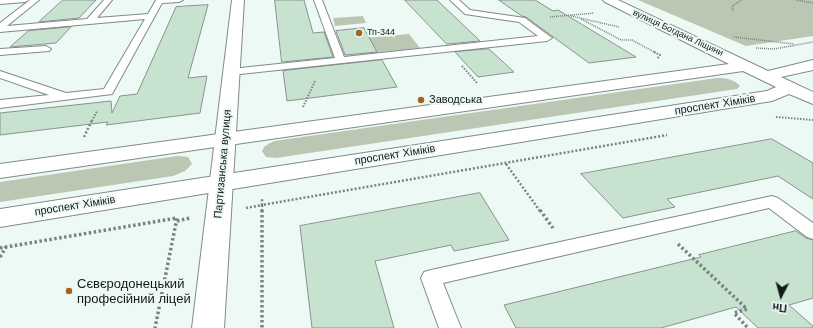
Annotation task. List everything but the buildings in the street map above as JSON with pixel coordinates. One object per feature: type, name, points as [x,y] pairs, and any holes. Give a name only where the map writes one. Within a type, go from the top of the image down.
[{"type":"main road","name":"Партизанська вулиця","points":[[208,328],[238,0]]},
{"type":"main road","name":"вулиця Богдана Ліщини","points":[[609,0],[789,87]]},
{"type":"main road","points":[[766,76],[813,65]]},
{"type":"main road","points":[[0,171],[747,66]]},
{"type":"main road","points":[[789,87],[813,99]]},
{"type":"main road","name":"проспект Хіміків","points":[[0,218],[772,96],[789,87]]},
{"type":"lane","points":[[0,2],[25,0]]},
{"type":"lane","points":[[0,28],[35,0]]},
{"type":"lane","points":[[89,22],[108,0]]},
{"type":"lane","points":[[0,104],[108,92],[160,1],[179,0]]},
{"type":"lane","points":[[318,0],[341,60]]},
{"type":"lane","points":[[231,72],[547,38],[522,20],[468,12],[454,0]]},
{"type":"lane","points":[[0,28],[151,16]]},
{"type":"lane","points":[[0,52],[46,49]]},
{"type":"lane","points":[[0,74],[65,96]]},
{"type":"lane","points":[[450,328],[431,278],[772,202],[813,232]]},
{"type":"path","points":[[733,11],[732,6],[742,0]]},
{"type":"path","points":[[796,0],[813,3]]},
{"type":"path","points":[[522,20],[599,13]]},
{"type":"path","points":[[567,16],[619,27]]},
{"type":"path","points":[[582,19],[621,40],[632,40],[660,55],[656,59]]},
{"type":"path","points":[[732,36],[798,44]]},
{"type":"path","points":[[774,49],[813,42]]},
{"type":"path","points":[[447,49],[480,86]]},
{"type":"path","points":[[302,110],[316,78],[314,63]]},
{"type":"path","points":[[90,138],[83,139],[108,92]]},
{"type":"path","points":[[774,117],[813,120]]},
{"type":"path","points":[[262,328],[262,205],[671,135]]},
{"type":"path","points":[[506,164],[568,248]]},
{"type":"path","points":[[0,248],[177,218],[155,328]]},
{"type":"path","points":[[661,227],[747,310],[734,313],[748,328]]},
{"type":"path","points":[[0,257],[6,247]]},
{"type":"green space","points":[[638,0],[813,0],[813,36],[746,46]]},
{"type":"green space","points":[[363,16],[366,23],[335,26],[333,18]]},
{"type":"green space","points":[[409,34],[420,48],[362,54],[355,39]]},
{"type":"green space","points":[[717,78],[730,79],[740,86],[737,89],[276,158],[266,157],[262,151],[265,146],[274,141]]},
{"type":"green space","points":[[177,156],[188,157],[192,164],[185,171],[173,176],[0,202],[0,182]]},
{"type":"place","name":"Тп-344","points":[[359,33]]},
{"type":"place","name":"Заводська","points":[[421,100]]},
{"type":"place","name":"Сєвєродонецький професійний ліцей","points":[[69,291]]}]
